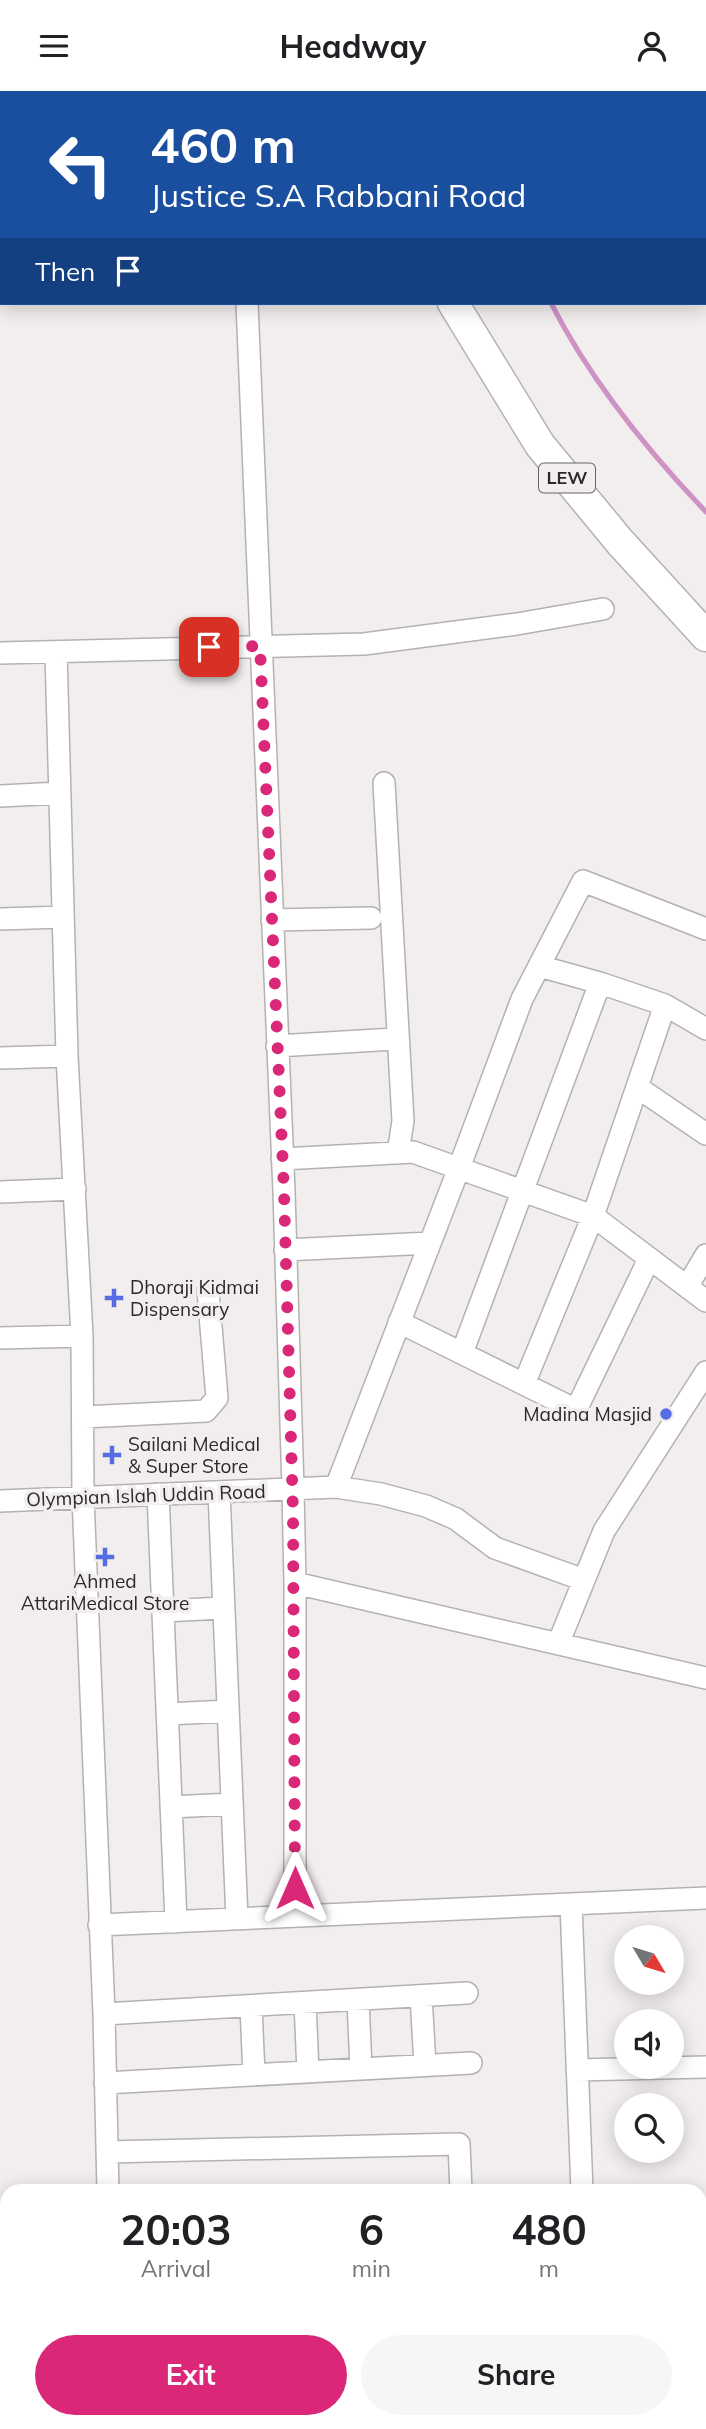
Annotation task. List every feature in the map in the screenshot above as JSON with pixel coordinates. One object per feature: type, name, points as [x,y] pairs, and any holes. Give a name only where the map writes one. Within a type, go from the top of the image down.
[{"type":"highway","name":"LEW","points":[[454,305],[540,445],[620,542],[706,636]]},
{"type":"street","points":[[247,305],[293,1489],[295,1916]]},
{"type":"street","points":[[0,653],[364,643],[603,610]]},
{"type":"street","points":[[56,652],[67,1056],[82,1336],[83,1497],[104,2014],[108,2184]]},
{"type":"street","points":[[384,783],[404,1121],[397,1153]]},
{"type":"street","points":[[0,796],[60,793]]},
{"type":"street","points":[[336,1487],[522,999],[583,881],[704,924]]},
{"type":"street","points":[[0,919],[63,917]]},
{"type":"street","points":[[272,920],[371,918]]},
{"type":"street","points":[[539,966],[665,1005],[706,1029]]},
{"type":"street","points":[[462,1353],[600,983]]},
{"type":"street","points":[[524,1384],[593,1216],[665,1005]]},
{"type":"street","points":[[277,1046],[394,1039]]},
{"type":"street","points":[[0,1058],[67,1056]]},
{"type":"street","points":[[638,1087],[706,1134]]},
{"type":"street","points":[[282,1159],[413,1151],[593,1216],[706,1301]]},
{"type":"street","points":[[0,1192],[75,1189]]},
{"type":"street","points":[[285,1250],[430,1243]]},
{"type":"street","points":[[687,1287],[706,1255]]},
{"type":"street","points":[[400,1322],[576,1410],[649,1259]]},
{"type":"street","points":[[84,1417],[206,1411],[212,1406],[217,1398],[208,1290]]},
{"type":"street","points":[[0,1338],[82,1336]]},
{"type":"street","points":[[558,1644],[604,1531],[706,1372]]},
{"type":"street","name":"Olympian Islah Uddin Road","points":[[0,1501],[336,1487],[382,1493],[426,1506],[456,1519],[495,1548],[584,1580]]},
{"type":"street","points":[[219,1492],[237,1919]]},
{"type":"street","points":[[158,1494],[176,1922]]},
{"type":"street","points":[[295,1583],[706,1678]]},
{"type":"street","points":[[163,1611],[223,1608]]},
{"type":"street","points":[[167,1714],[228,1711]]},
{"type":"street","points":[[171,1807],[232,1804]]},
{"type":"street","points":[[99,1925],[706,1898]]},
{"type":"street","points":[[571,1903],[582,2184]]},
{"type":"street","points":[[104,2014],[467,1993]]},
{"type":"street","points":[[421,1996],[425,2065]]},
{"type":"street","points":[[358,2000],[361,2069]]},
{"type":"street","points":[[305,2003],[308,2072]]},
{"type":"street","points":[[251,2006],[254,2075]]},
{"type":"street","points":[[105,2083],[471,2063]]},
{"type":"street","points":[[577,2070],[706,2067]]},
{"type":"street","points":[[107,2152],[459,2144],[461,2184]]},
{"type":"waterway","points":[[552,305],[583,359],[621,413],[662,464],[706,512]]},
{"type":"place","name":"Dhoraji Kidmai Dispensary","points":[[114,1298]]},
{"type":"place","name":"Madina Masjid","points":[[666,1414]]},
{"type":"place","name":"Sailani Medical & Super Store","points":[[112,1455]]},
{"type":"place","name":"Ahmed AttariMedical Store","points":[[105,1557]]},
{"type":"route","points":[[209,647],[260,646],[284,1192],[295,1583],[295,1888]]}]
